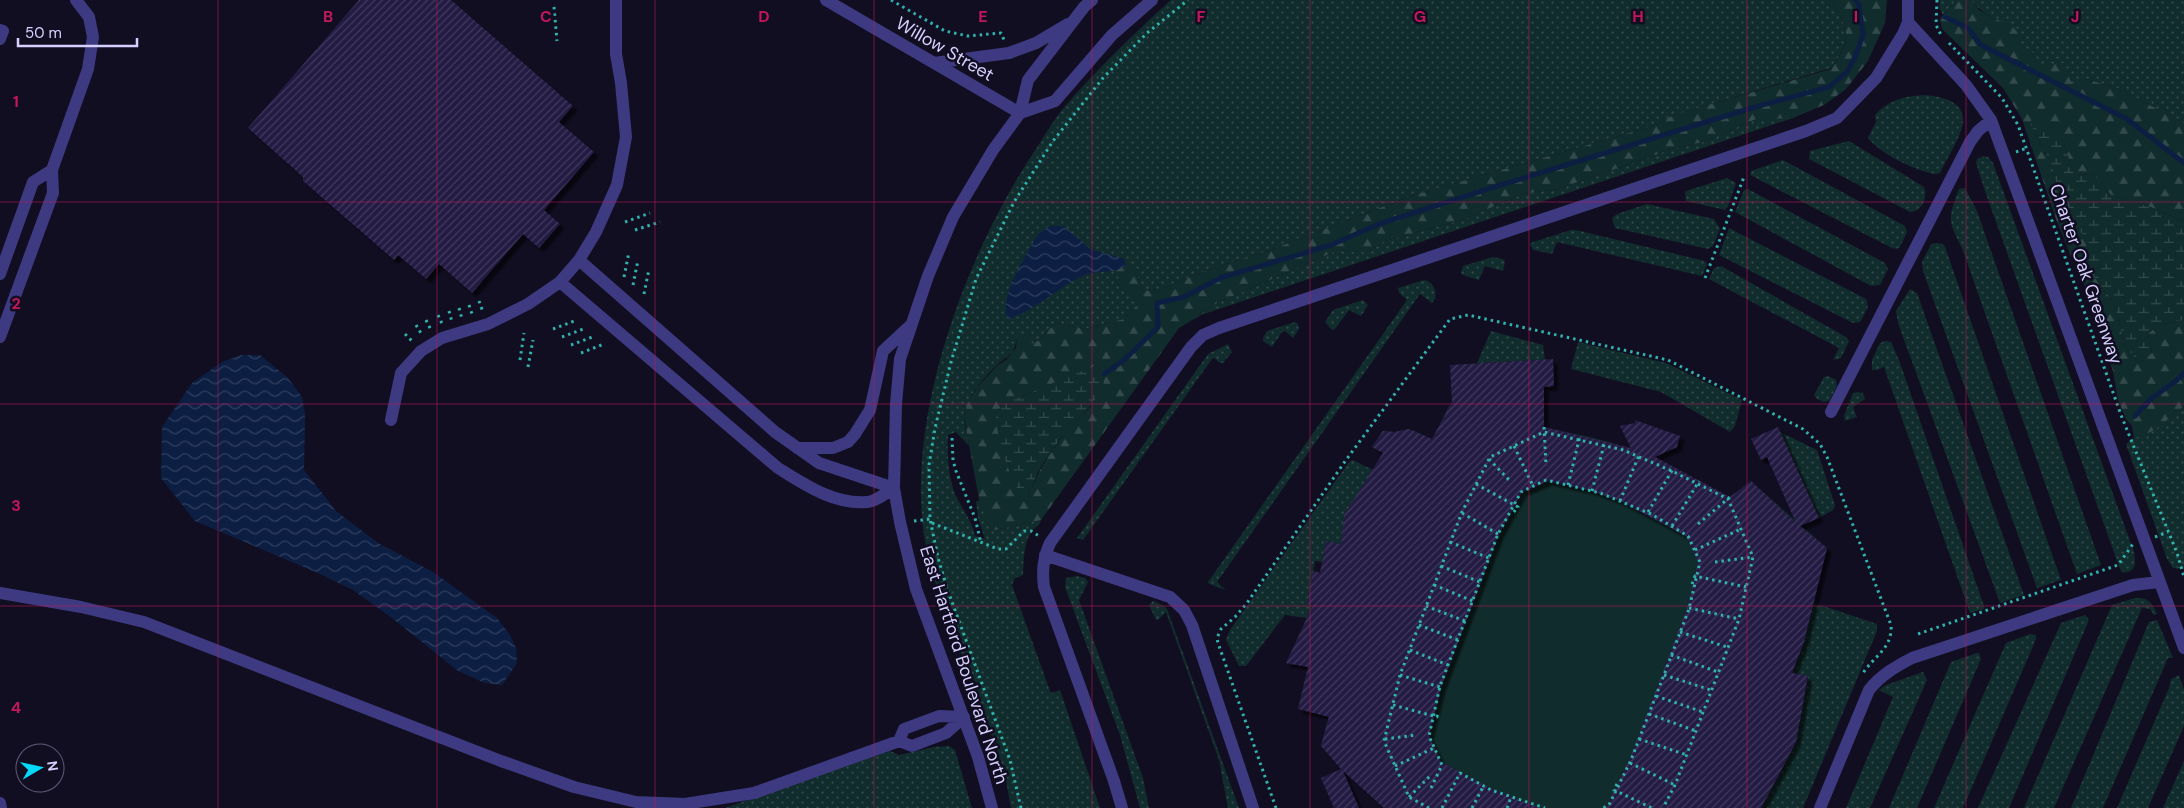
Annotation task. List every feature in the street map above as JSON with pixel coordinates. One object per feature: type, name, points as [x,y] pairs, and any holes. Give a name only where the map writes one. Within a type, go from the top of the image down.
[{"type":"street","points":[[0,337],[53,193],[52,170],[88,69],[93,37],[89,17],[76,0]]},
{"type":"street","points":[[391,420],[401,373],[421,351],[442,338],[482,326],[509,315],[560,282],[579,260],[596,232],[617,185],[626,137],[616,54],[616,0]]},
{"type":"street","name":"Willow Street","points":[[826,0],[1020,113]]},
{"type":"street","points":[[1020,113],[1028,80],[1072,22],[1092,0]]},
{"type":"street","points":[[1020,113],[1055,101],[1112,35],[1152,0]]},
{"type":"street","points":[[1122,808],[1111,772],[1044,587],[1042,571],[1045,555],[1050,543],[1176,366],[1203,335],[1227,325],[1806,131],[1837,118],[1876,78],[1904,34],[1908,22],[1908,0]]},
{"type":"street","points":[[934,63],[1009,53],[1036,43],[1072,22]]},
{"type":"street","points":[[1908,22],[1966,85],[1991,120],[2184,648]]},
{"type":"street","points":[[0,30],[3,31],[0,39]]},
{"type":"street","name":"East Hartford Boulevard North","points":[[992,808],[986,781],[964,717],[916,589],[900,522],[894,488],[896,404],[900,359],[928,276],[953,217],[993,150],[1020,113]]},
{"type":"street","points":[[1831,412],[1970,142],[1978,131],[1991,120]]},
{"type":"street","points":[[0,274],[33,182],[52,170]]},
{"type":"street","points":[[579,260],[775,432],[819,464],[894,488]]},
{"type":"street","points":[[560,282],[778,468],[810,488],[839,500],[868,502],[894,488]]},
{"type":"street","points":[[797,448],[833,448],[848,442],[870,410],[883,351],[912,323]]},
{"type":"street","points":[[1045,555],[1170,597],[1184,610],[1192,625],[1253,808]]},
{"type":"street","points":[[1820,808],[1869,690],[1876,681],[1890,670],[1912,658],[2133,585],[2159,582]]},
{"type":"street","points":[[0,593],[81,607],[144,622],[510,764],[574,787],[636,802],[685,804],[754,793],[899,740],[912,746],[946,733],[964,717]]},
{"type":"street","points":[[899,740],[904,729],[939,716],[964,717]]},
{"type":"street","points":[[0,803],[2,808]]},
{"type":"path","points":[[891,0],[945,31],[968,36],[1001,33]]},
{"type":"path","points":[[1021,808],[1010,760],[948,591],[938,558],[931,523],[929,465],[935,428],[951,362],[976,279],[1014,202],[1058,134],[1103,78],[1147,33],[1188,0]]},
{"type":"path","name":"Charter Oak Greenway","points":[[1937,0],[1935,21],[1939,32],[2002,98],[2015,117],[2078,289],[2121,416],[2184,577]]},
{"type":"path","points":[[554,6],[557,41]]},
{"type":"path","points":[[1705,278],[1744,177]]},
{"type":"path","points":[[626,222],[650,213]]},
{"type":"path","points":[[635,230],[660,222]]},
{"type":"path","points":[[624,278],[629,252]]},
{"type":"path","points":[[632,285],[638,260]]},
{"type":"path","points":[[644,294],[649,269]]},
{"type":"path","points":[[1276,808],[1218,643],[1219,633],[1247,603],[1346,460],[1450,319],[1454,317],[1468,315],[1668,360],[1804,428],[1820,444],[1827,456],[1890,626],[1891,634],[1887,647],[1868,664],[1861,679]]},
{"type":"path","points":[[553,329],[577,320]]},
{"type":"path","points":[[562,337],[586,328]]},
{"type":"path","points":[[520,360],[524,333]]},
{"type":"path","points":[[572,345],[595,336]]},
{"type":"path","points":[[528,367],[533,340]]},
{"type":"path","points":[[581,353],[604,344]]},
{"type":"path","points":[[1544,427],[1546,466]]},
{"type":"path","points":[[1429,808],[1410,797],[1384,741],[1400,675],[1450,542],[1489,459],[1544,432],[1580,437],[1640,455],[1673,469],[1729,498],[1753,557],[1739,619],[1676,784],[1663,808]]},
{"type":"path","points":[[1568,485],[1580,437]]},
{"type":"path","points":[[952,438],[953,460],[956,471],[975,518],[981,544]]},
{"type":"path","points":[[1592,491],[1604,443]]},
{"type":"path","points":[[1514,446],[1533,486]]},
{"type":"path","points":[[1620,501],[1640,455]]},
{"type":"path","points":[[1489,459],[1511,482]]},
{"type":"path","points":[[1648,512],[1673,469]]},
{"type":"path","points":[[1431,788],[1442,765],[1429,736],[1440,688],[1448,665],[1498,534],[1521,492],[1546,480],[1592,491],[1648,512],[1688,536],[1700,562],[1689,608],[1640,739],[1610,805],[1603,808]]},
{"type":"path","points":[[1672,526],[1698,482]]},
{"type":"path","points":[[1476,484],[1518,507],[1512,513]]},
{"type":"path","points":[[1698,524],[1729,498]]},
{"type":"path","points":[[1462,513],[1498,534]]},
{"type":"path","points":[[931,523],[998,549],[1006,549],[1022,532],[1034,533]]},
{"type":"path","points":[[1695,550],[1741,530]]},
{"type":"path","points":[[2159,535],[2168,532]]},
{"type":"path","points":[[1450,542],[1489,558]]},
{"type":"path","points":[[1918,634],[2118,565],[2133,544]]},
{"type":"path","points":[[1715,562],[1753,557]]},
{"type":"path","points":[[1441,566],[1480,582]]},
{"type":"path","points":[[1692,584],[1696,577]]},
{"type":"path","points":[[1696,577],[1746,587]]},
{"type":"path","points":[[1434,585],[1473,601]]},
{"type":"path","points":[[1426,606],[1465,622]]},
{"type":"path","points":[[1689,608],[1739,619]]},
{"type":"path","points":[[1419,625],[1458,640]]},
{"type":"path","points":[[1680,632],[1728,647]]},
{"type":"path","points":[[1410,650],[1448,665]]},
{"type":"path","points":[[1671,655],[1718,672]]},
{"type":"path","points":[[1400,675],[1440,688]]},
{"type":"path","points":[[1664,675],[1711,690]]},
{"type":"path","points":[[1656,696],[1703,712]]},
{"type":"path","points":[[1393,705],[1437,717],[1438,711]]},
{"type":"path","points":[[1649,714],[1696,731]]},
{"type":"path","points":[[1385,738],[1416,736]]},
{"type":"path","points":[[1640,739],[1687,755]]},
{"type":"path","points":[[1395,766],[1434,748]]},
{"type":"path","points":[[1630,762],[1676,784]]},
{"type":"path","points":[[1442,808],[1460,773],[1483,785],[1545,808]]},
{"type":"path","points":[[1410,797],[1432,774]]},
{"type":"path","points":[[1616,784],[1614,790],[1616,791]]},
{"type":"path","points":[[1472,808],[1483,785]]},
{"type":"path","points":[[1616,791],[1652,808]]},
{"type":"path","points":[[1507,808],[1511,796]]},
{"type":"path","points":[[1610,805],[1613,808]]},
{"type":"green space","points":[[1171,0],[1830,0],[1842,19],[1846,34],[1843,49],[1831,68],[1675,115],[1653,126],[1408,197],[1268,251],[1205,271],[1161,289],[1143,291],[1137,275],[1131,294],[1137,305],[1124,319],[1084,329],[1058,323],[1032,344],[1017,336],[1013,351],[986,377],[975,390],[967,404],[964,419],[969,446],[956,432],[948,435],[949,472],[955,494],[974,530],[975,536],[985,539],[978,518],[976,502],[979,500],[991,531],[1041,520],[1039,525],[1030,534],[1025,547],[1023,575],[1015,578],[1012,585],[1050,691],[1052,693],[1060,690],[1100,808],[1011,808],[1005,775],[997,750],[941,598],[926,548],[921,487],[925,436],[934,384],[948,332],[967,281],[989,232],[1013,187],[1046,133],[1061,111],[1087,82],[1142,26]]},
{"type":"green space","points":[[1830,0],[1887,0],[1885,23],[1868,61],[1846,89],[1824,105],[1793,118],[1756,119],[1703,142],[1672,149],[1558,189],[1522,194],[1465,219],[1385,241],[1369,251],[1338,250],[1217,303],[1179,328],[1041,520],[991,531],[980,504],[964,418],[967,402],[980,384],[1016,348],[1017,336],[1028,334],[1032,344],[1058,323],[1084,329],[1124,319],[1137,305],[1130,298],[1129,290],[1121,285],[1116,271],[1126,265],[1124,259],[1136,273],[1143,291],[1161,289],[1205,271],[1268,251],[1408,197],[1653,126],[1674,115],[1831,69],[1843,50],[1846,34],[1842,19]],"holes":[[[1094,367],[1100,368],[1092,405],[1064,434],[1042,466],[1028,495],[1022,396]]]},
{"type":"green space","points":[[1940,0],[2184,0],[2184,123],[2117,88],[2086,79],[2075,86],[2070,80],[2038,66],[2033,53],[2016,43],[2012,26],[1980,10],[1971,1],[1955,2],[1943,15],[1939,7]]},
{"type":"green space","points":[[1971,1],[1979,10],[2012,26],[2022,38],[2017,43],[2033,53],[2038,65],[2065,63],[2070,80],[2075,85],[2086,79],[2117,88],[2184,123],[2184,221],[2153,208],[2111,195],[2094,175],[2074,174],[2064,145],[2030,123],[2051,163],[2065,214],[2085,236],[2091,273],[2114,303],[2125,345],[2139,363],[2152,353],[2148,334],[2158,325],[2184,320],[2184,406],[2161,425],[2141,436],[2134,438],[2132,426],[2126,419],[2118,400],[2113,371],[2087,297],[2082,274],[2076,261],[2071,256],[2056,219],[2022,119],[2003,88],[1942,29],[1940,19],[1955,2]]},
{"type":"green space","points":[[1926,95],[1945,99],[1957,105],[1962,114],[1963,124],[1954,147],[1940,173],[1936,174],[1919,170],[1899,161],[1881,150],[1868,138],[1876,122],[1875,115],[1886,105],[1898,99]]},
{"type":"green space","points":[[1773,117],[1793,118],[1201,315],[1179,328],[1217,303],[1338,250],[1369,251],[1385,241],[1465,219],[1522,194],[1558,189],[1672,149],[1703,142],[1756,119]]},
{"type":"green space","points":[[2033,118],[2064,145],[2074,174],[2094,175],[2111,195],[2153,208],[2184,221],[2184,320],[2158,325],[2148,334],[2152,353],[2139,363],[2125,345],[2114,303],[2091,273],[2085,237],[2065,214],[2051,163],[2030,123]]},
{"type":"green space","points":[[1849,141],[1924,187],[1925,195],[1921,207],[1910,212],[1809,159],[1810,151]]},
{"type":"green space","points":[[1983,156],[1988,157],[1993,163],[2132,545],[2135,561],[2132,570],[2128,572],[2122,572],[2120,569],[1985,191],[1976,163],[1977,159]]},
{"type":"green space","points":[[1783,160],[1905,226],[1907,232],[1900,247],[1897,249],[1892,248],[1750,175],[1751,171]]},
{"type":"green space","points":[[1727,178],[1736,183],[1725,210],[1686,201],[1685,192]]},
{"type":"green space","points":[[1965,188],[1977,211],[2101,565],[2077,574],[1962,248],[1954,231],[1951,213],[1959,189]]},
{"type":"green space","points":[[1748,189],[1885,263],[1888,269],[1880,285],[1871,286],[1735,212],[1744,190]]},
{"type":"green space","points":[[1647,204],[1714,219],[1720,229],[1713,246],[1708,249],[1615,228],[1612,218],[1617,214]]},
{"type":"green space","points":[[1729,228],[1866,299],[1868,307],[1860,322],[1853,323],[1719,255]]},
{"type":"green space","points":[[1571,230],[1705,261],[1707,264],[1702,276],[1557,242],[1552,254],[1533,250],[1530,244]]},
{"type":"green space","points":[[1931,244],[1943,244],[1945,247],[2061,580],[2037,588],[1923,271],[1922,262]]},
{"type":"green space","points":[[1493,257],[1503,259],[1505,262],[1503,271],[1485,266],[1479,280],[1461,273],[1463,266]]},
{"type":"green space","points":[[1721,266],[1846,337],[1849,341],[1841,358],[1833,360],[1839,348],[1709,279],[1714,268]]},
{"type":"green space","points":[[1424,280],[1434,287],[1435,299],[1432,303],[1420,294],[1217,582],[1226,590],[1209,584],[1208,582],[1407,300],[1399,293],[1398,288]]},
{"type":"green space","points":[[1910,289],[1917,293],[2024,595],[2000,603],[1898,323],[1896,311]]},
{"type":"green space","points":[[1363,300],[1368,305],[1361,316],[1349,310],[1335,329],[1332,330],[1325,322],[1333,310]]},
{"type":"green space","points":[[1295,322],[1298,324],[1299,329],[1293,338],[1285,331],[1282,332],[1272,347],[1263,341],[1267,331]]},
{"type":"green space","points":[[1491,331],[1543,345],[1545,360],[1477,363]]},
{"type":"green space","points":[[1885,341],[1891,342],[1899,360],[1984,609],[1970,613],[1884,367],[1872,370],[1872,360],[1880,343]]},
{"type":"green space","points":[[1578,342],[1666,363],[1742,400],[1735,426],[1730,432],[1661,392],[1571,369]]},
{"type":"green space","points":[[1228,344],[1232,352],[1223,363],[1214,358],[1212,359],[1083,540],[1077,538],[1208,354]]},
{"type":"green space","points":[[1094,366],[1103,372],[1104,380],[1101,391],[1084,414],[1060,439],[1040,468],[1029,493],[1023,498],[1004,456],[996,421],[996,411],[1008,402]]},
{"type":"green space","points":[[1828,376],[1836,380],[1837,386],[1829,401],[1824,402],[1817,399],[1814,395],[1824,377]]},
{"type":"green space","points":[[1853,393],[1863,393],[1865,399],[1853,407],[1857,417],[1845,421],[1844,416]]},
{"type":"green space","points":[[1544,403],[1544,427],[1601,440],[1633,450],[1730,497],[1751,481],[1827,548],[1804,642],[1741,808],[1384,808],[1341,769],[1321,746],[1330,710],[1298,709],[1308,667],[1286,663],[1313,605],[1307,604],[1313,571],[1321,573],[1326,541],[1341,543],[1345,515],[1383,453],[1372,447],[1383,431],[1395,432],[1409,429],[1426,436],[1424,442],[1430,444],[1449,406]]},
{"type":"green space","points":[[2184,406],[2184,569],[2173,568],[2167,559],[2126,444],[2134,438],[2155,429]]},
{"type":"green space","points":[[1780,432],[1817,450],[1835,505],[1833,510],[1819,518]]},
{"type":"green space","points":[[1353,460],[1373,470],[1345,515],[1341,544],[1326,541],[1322,562],[1315,561],[1307,604],[1313,605],[1307,618],[1285,615],[1246,666],[1239,666],[1226,640],[1230,630],[1349,462]]},
{"type":"green space","points":[[1077,576],[1085,578],[1088,582],[1079,600],[1143,778],[1149,808],[1140,808],[1120,735],[1065,587],[1066,578]]},
{"type":"green space","points":[[2135,598],[2143,598],[2149,601],[2157,614],[2154,615],[2150,609],[2142,608],[2054,808],[2024,808],[2112,605]]},
{"type":"green space","points":[[1153,601],[1167,609],[1239,808],[1228,808],[1219,760],[1166,612],[1156,620],[1149,605]]},
{"type":"green space","points":[[1814,603],[1877,624],[1877,631],[1803,808],[1761,808],[1796,742],[1808,677],[1793,673],[1804,642]]},
{"type":"green space","points":[[2085,615],[2089,620],[2009,808],[1978,808],[2061,623]]},
{"type":"green space","points":[[2157,620],[2173,658],[2168,658],[2103,808],[2071,808],[2149,622]]},
{"type":"green space","points":[[2030,634],[2036,635],[2036,639],[1963,808],[1934,808],[2006,643]]},
{"type":"green space","points":[[1979,653],[1981,659],[1917,808],[1889,808],[1951,662]]},
{"type":"green space","points":[[1923,672],[1927,680],[1870,808],[1846,808],[1893,697],[1879,690],[1886,685]]},
{"type":"green space","points":[[2179,675],[2184,690],[2184,726],[2148,808],[2117,808],[2169,688],[2171,679]]},
{"type":"green space","points":[[949,746],[955,750],[972,808],[725,808],[888,750],[899,755],[934,747]]},
{"type":"green space","points":[[2184,761],[2184,808],[2163,808]]},
{"type":"water","points":[[1050,226],[1064,226],[1090,249],[1124,259],[1126,265],[1117,270],[1089,274],[1079,278],[1030,309],[1008,319],[1006,300],[1009,290],[1035,239],[1039,233]]},
{"type":"water","points":[[241,355],[260,355],[288,378],[302,397],[305,414],[304,470],[336,511],[378,543],[433,572],[497,618],[510,635],[516,648],[517,663],[502,685],[485,683],[458,671],[392,618],[353,590],[318,573],[195,521],[161,478],[162,427],[192,383],[222,362]]},
{"type":"building","points":[[359,0],[451,0],[573,106],[559,122],[594,152],[544,210],[560,224],[539,248],[523,234],[472,293],[439,264],[426,279],[398,255],[394,260],[303,181],[303,177],[248,128]]},
{"type":"building","points":[[1553,359],[1554,386],[1544,387],[1544,427],[1631,448],[1620,426],[1635,423],[1635,420],[1680,436],[1677,447],[1655,457],[1730,497],[1751,481],[1796,523],[1767,457],[1761,460],[1751,439],[1778,427],[1819,518],[1800,526],[1827,548],[1804,642],[1792,673],[1808,676],[1796,742],[1761,808],[1606,808],[1630,758],[1687,608],[1698,562],[1686,536],[1620,501],[1592,491],[1548,481],[1522,492],[1499,534],[1441,687],[1429,736],[1441,762],[1490,788],[1540,808],[1384,808],[1343,771],[1359,808],[1334,808],[1321,778],[1341,769],[1321,746],[1329,717],[1298,709],[1308,667],[1286,663],[1313,605],[1307,604],[1313,571],[1320,573],[1326,541],[1341,544],[1344,515],[1383,453],[1372,447],[1383,431],[1395,432],[1409,429],[1432,439],[1452,402],[1450,365]]},
{"type":"waterway","points":[[1104,374],[1124,360],[1158,327],[1157,303],[1184,297],[1220,278],[1331,245],[1379,224],[1491,188],[1755,107],[1829,87],[1847,72],[1856,55],[1863,35],[1859,5],[1855,0]]},
{"type":"waterway","points":[[1945,17],[1968,28],[1981,45],[2127,119],[2184,163]]},
{"type":"waterway","points":[[2135,416],[2152,398],[2184,373]]}]
